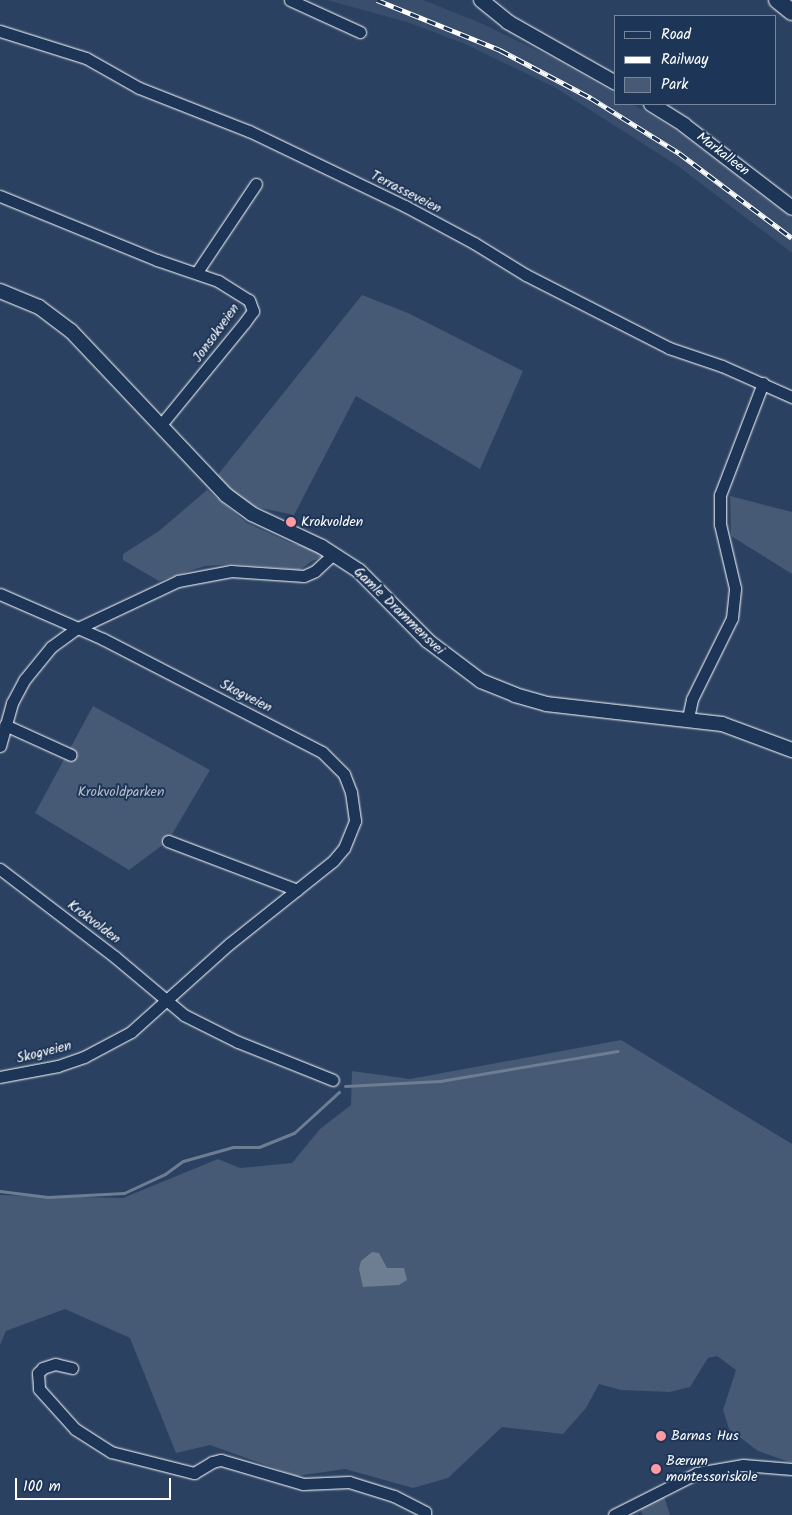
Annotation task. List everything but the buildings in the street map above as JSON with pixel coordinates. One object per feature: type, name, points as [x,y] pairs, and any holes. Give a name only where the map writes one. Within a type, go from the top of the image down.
[{"type":"highway","points":[[777,0],[792,12]]},
{"type":"main road","points":[[481,0],[508,22],[614,81]]},
{"type":"main road","name":"Markalleen","points":[[653,105],[698,135],[792,208]]},
{"type":"main road","name":"Gamle Drammensvei","points":[[0,291],[39,307],[71,331],[212,482],[239,505],[334,553],[373,584],[440,652],[466,672],[498,689],[532,701],[564,707],[688,718],[740,728],[792,750]]},
{"type":"street","points":[[290,0],[360,32]]},
{"type":"street","name":"Terrasseveien","points":[[0,31],[86,58],[139,88],[249,131],[405,206],[474,243],[526,275],[669,348],[792,397]]},
{"type":"street","points":[[197,272],[256,184]]},
{"type":"street","name":"Jonsokveien","points":[[0,196],[157,260],[197,272],[249,300],[252,311],[160,426]]},
{"type":"street","points":[[688,718],[692,699],[732,618],[735,588],[720,524],[720,495],[740,436],[763,384]]},
{"type":"street","points":[[0,746],[12,703],[25,679],[51,647],[76,629],[178,581],[231,571],[304,576],[315,571],[334,553]]},
{"type":"street","name":"Skogveien","points":[[0,594],[76,629],[103,639],[302,741],[336,763],[344,774],[354,805],[354,821],[350,836],[333,861],[229,944],[131,1032],[84,1057],[44,1070],[0,1077]]},
{"type":"street","points":[[5,725],[71,754]]},
{"type":"street","points":[[168,841],[297,890]]},
{"type":"street","name":"Krokvolden","points":[[0,869],[167,1001]]},
{"type":"street","points":[[167,1001],[184,1016],[230,1038],[333,1080]]},
{"type":"street","points":[[72,1368],[56,1364],[43,1368],[38,1373],[39,1389],[75,1429],[111,1452],[194,1474],[212,1462],[220,1460],[302,1484],[350,1482],[394,1496],[425,1512],[425,1515]]},
{"type":"street","points":[[614,1515],[697,1473],[743,1465],[792,1469]]},
{"type":"shaded area","points":[[327,0],[423,0],[483,24],[555,59],[614,93],[614,105],[635,105],[682,134],[792,218],[792,253],[678,166],[554,87],[465,44],[410,23]]},
{"type":"shaded area","points":[[372,1252],[379,1253],[387,1268],[404,1268],[407,1280],[399,1285],[363,1287],[359,1269],[361,1261]]},
{"type":"green space","points":[[362,295],[408,313],[523,371],[480,469],[356,396],[294,515],[256,507],[212,482]]},
{"type":"green space","points":[[207,490],[247,523],[291,543],[334,553],[312,561],[300,570],[235,564],[205,566],[159,581],[123,560],[123,554],[159,531]]},
{"type":"green space","points":[[730,496],[792,512],[792,574],[731,536]]},
{"type":"green space","name":"Krokvoldparken","points":[[93,706],[210,770],[168,841],[129,870],[35,813]]},
{"type":"green space","points":[[621,1040],[792,1144],[792,1463],[758,1451],[729,1429],[723,1410],[736,1370],[717,1356],[708,1358],[690,1387],[670,1392],[621,1390],[599,1384],[586,1408],[563,1434],[502,1427],[448,1478],[413,1488],[345,1469],[297,1476],[210,1445],[176,1453],[130,1338],[65,1309],[6,1331],[0,1345],[0,1195],[123,1198],[218,1159],[240,1168],[292,1163],[320,1129],[351,1105],[352,1071],[410,1079]]},
{"type":"green space","points":[[664,1496],[670,1515],[643,1515],[640,1509]]},
{"type":"waterway","points":[[345,1086],[440,1081],[617,1051]]},
{"type":"waterway","points":[[0,1191],[48,1197],[124,1193],[165,1174],[183,1161],[233,1147],[259,1147],[294,1133],[339,1092]]},
{"type":"railway","points":[[377,0],[500,50],[591,98],[679,153],[792,238]]},
{"type":"place","name":"Krokvolden","points":[[291,522]]},
{"type":"place","name":"Barnas Hus","points":[[661,1436]]},
{"type":"place","name":"Bærum montessoriskole","points":[[656,1469]]}]
